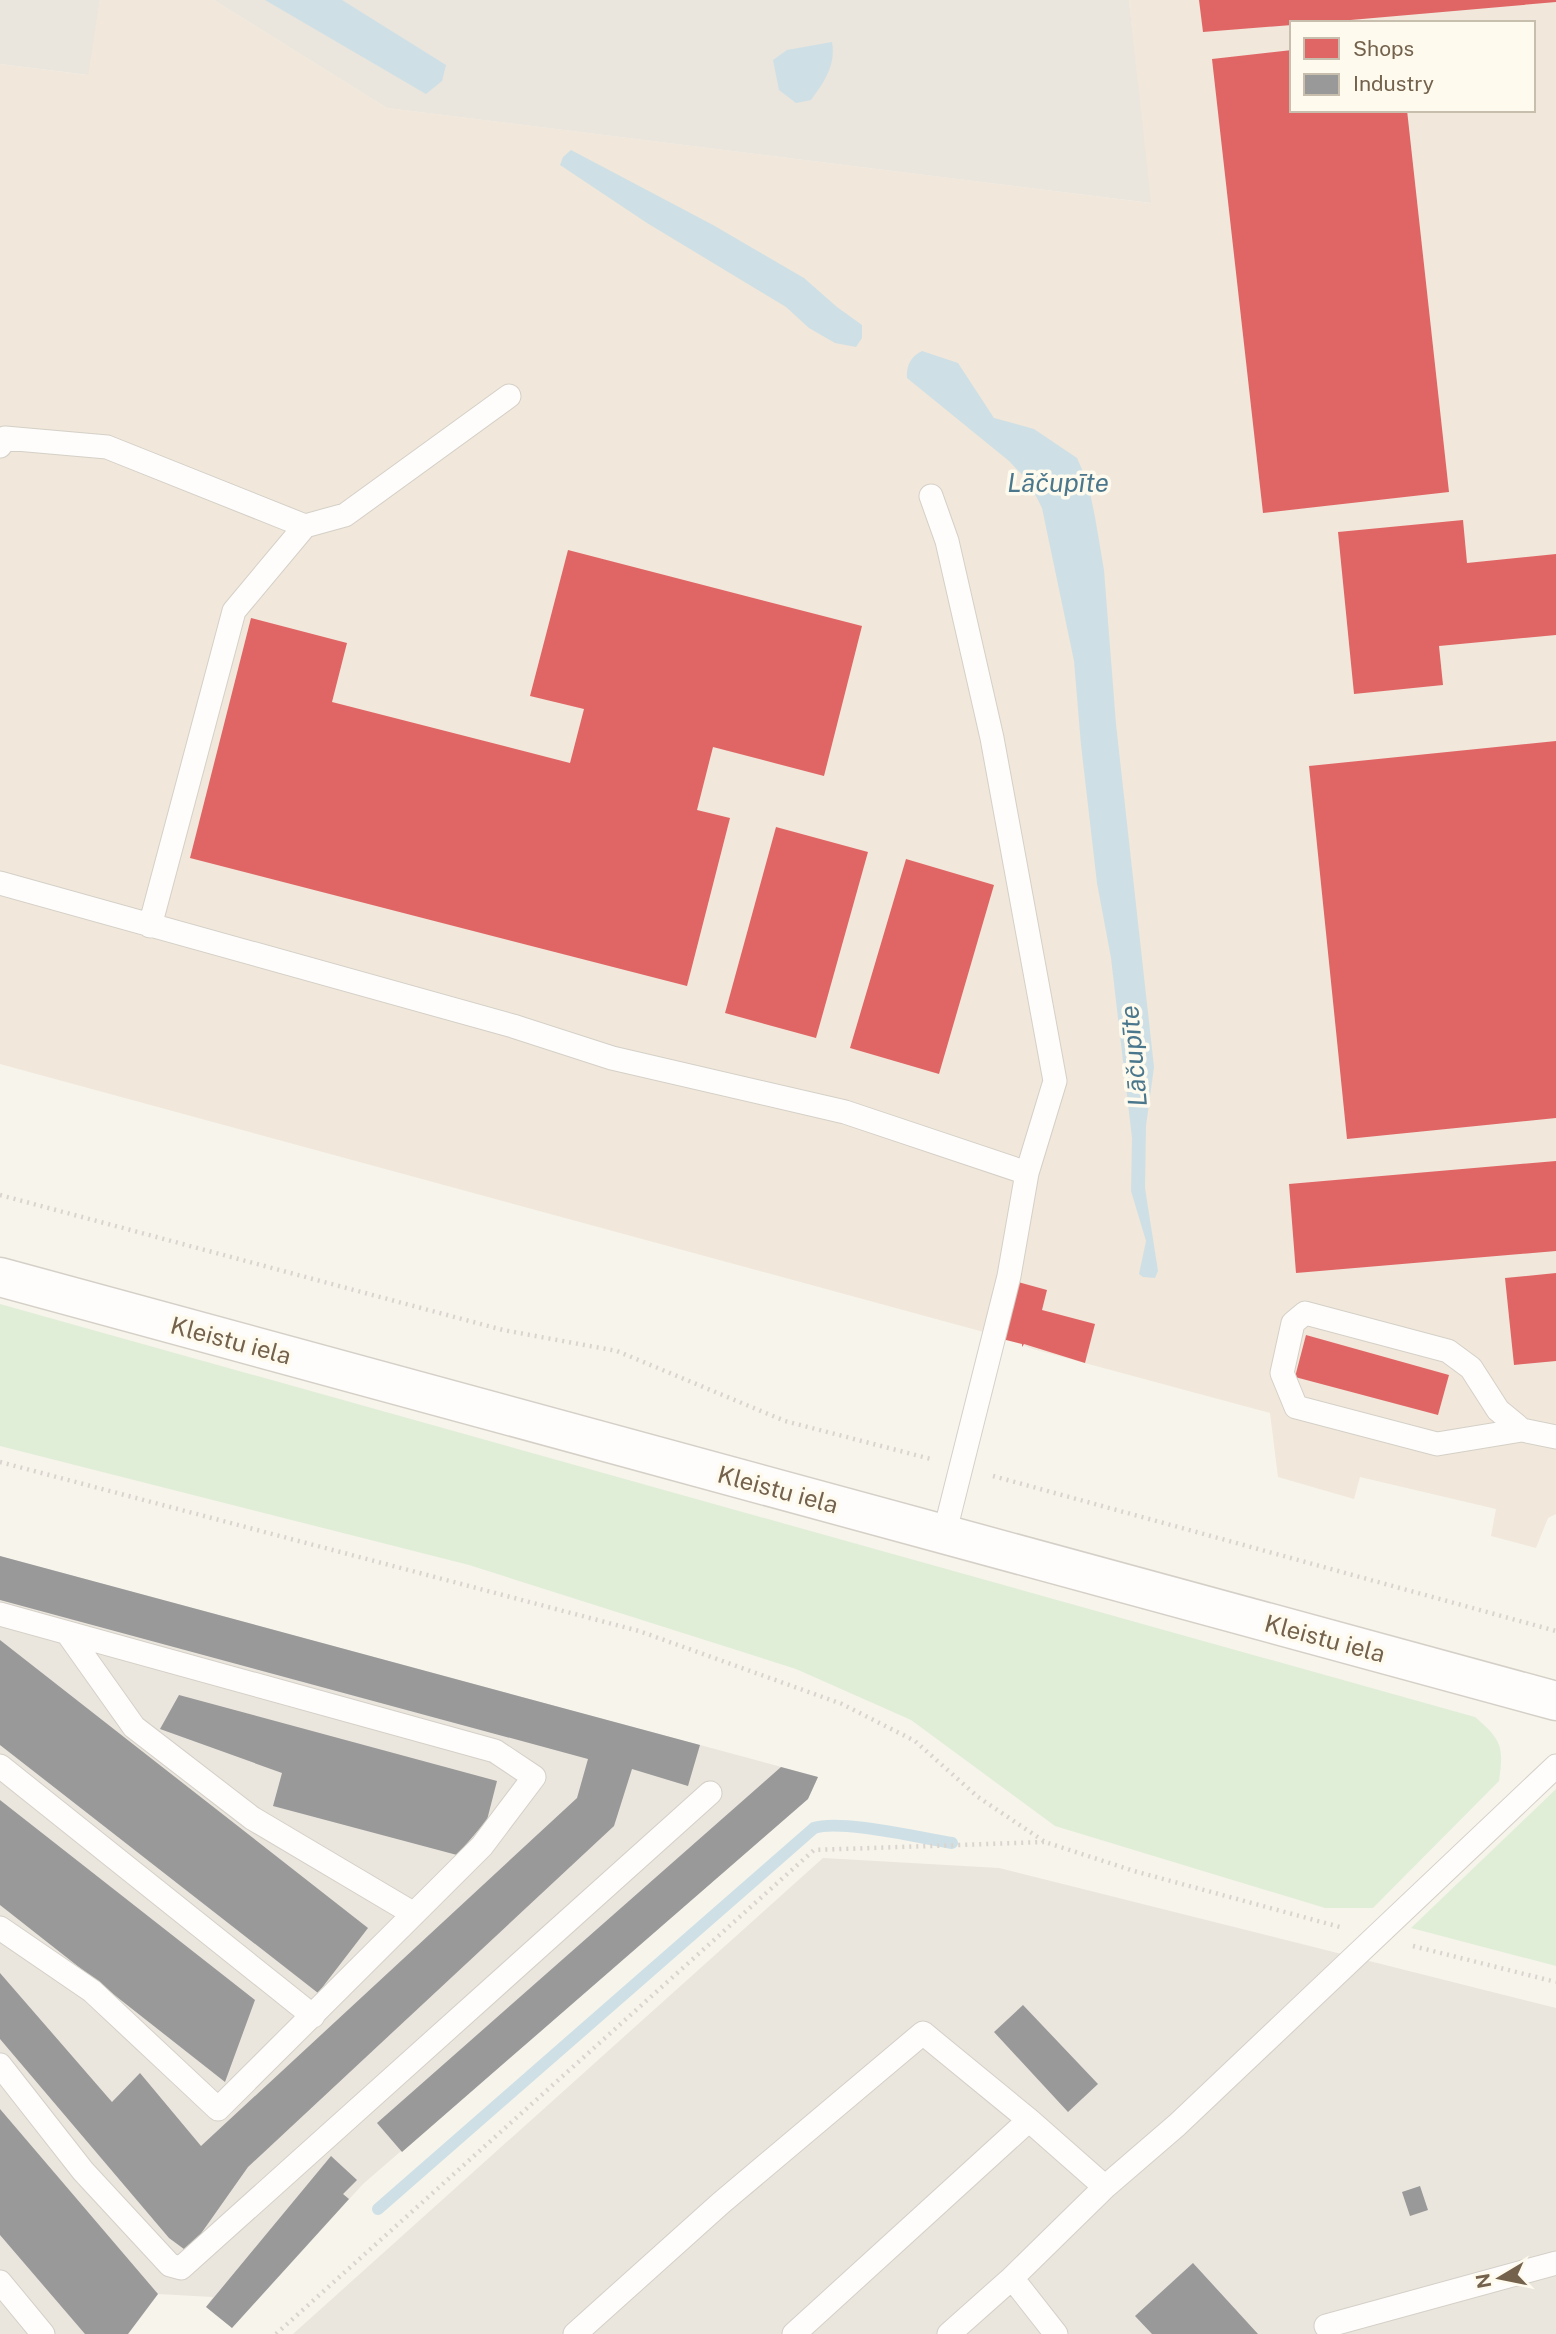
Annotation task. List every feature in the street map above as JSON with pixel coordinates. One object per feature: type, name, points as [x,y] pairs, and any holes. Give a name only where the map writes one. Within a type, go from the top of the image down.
[{"type":"main road","name":"Kleistu iela","points":[[0,1277],[1556,1701]]},
{"type":"lane","points":[[150,926],[234,611],[305,526],[345,515],[509,396]]},
{"type":"lane","points":[[0,446],[5,438],[107,447],[305,526]]},
{"type":"lane","points":[[931,496],[947,541],[992,738],[1055,1081],[1027,1173],[1009,1276],[944,1535]]},
{"type":"lane","points":[[0,883],[513,1026],[612,1058],[845,1112],[1027,1173]]},
{"type":"lane","points":[[1522,1430],[1498,1410],[1471,1368],[1448,1351],[1305,1313],[1293,1323],[1282,1373],[1296,1407],[1437,1444],[1522,1430],[1556,1437]]},
{"type":"lane","points":[[0,1614],[495,1751],[534,1777],[482,1846],[218,2109],[92,1991],[0,1928]]},
{"type":"lane","points":[[68,1634],[134,1727],[252,1818],[414,1914]]},
{"type":"lane","points":[[0,1766],[313,2015]]},
{"type":"lane","points":[[949,2334],[1012,2278],[1105,2187],[1177,2125],[1556,1766]]},
{"type":"lane","points":[[0,2065],[83,2171],[170,2265],[181,2268],[710,1793]]},
{"type":"lane","points":[[575,2334],[721,2203],[923,2033],[1105,2187]]},
{"type":"lane","points":[[794,2334],[1029,2120]]},
{"type":"lane","points":[[1325,2326],[1556,2263]]},
{"type":"lane","points":[[1012,2278],[1056,2334]]},
{"type":"lane","points":[[0,2282],[43,2334]]},
{"type":"path","points":[[0,1195],[503,1330],[617,1350],[786,1421],[1556,1631]]},
{"type":"path","points":[[0,1462],[639,1630],[829,1699],[915,1741],[978,1797],[1045,1842],[1134,1871],[1338,1926]]},
{"type":"path","points":[[276,2334],[814,1850],[1045,1842]]},
{"type":"path","points":[[1408,1945],[1556,1982]]},
{"type":"shaded area","points":[[0,0],[100,0],[88,75],[0,64]]},
{"type":"shaded area","points":[[100,0],[214,0],[387,108],[1150,203],[1129,0],[1556,0],[1556,1514],[1548,1518],[1536,1548],[1491,1536],[1496,1509],[1360,1477],[1354,1499],[1278,1477],[1270,1413],[1033,1349],[1002,1337],[0,1064],[0,64],[87,75]]},
{"type":"shaded area","points":[[214,0],[1129,0],[1151,203],[387,108]]},
{"type":"shaded area","points":[[0,1556],[818,1777],[808,1799],[363,2184],[232,2328],[206,2307],[213,2297],[158,2294],[128,2334],[0,2334]]},
{"type":"shaded area","points":[[823,1858],[999,1868],[1556,2008],[1556,2334],[293,2334]]},
{"type":"green space","points":[[0,1304],[1475,1717],[1491,1732],[1499,1745],[1499,1781],[1373,1908],[1325,1908],[1055,1826],[911,1720],[796,1669],[469,1565],[0,1446]]},
{"type":"green space","points":[[1556,1789],[1556,1966],[1411,1928]]},
{"type":"water","points":[[265,0],[342,0],[446,65],[442,81],[426,94]]},
{"type":"water","points":[[832,42],[831,65],[811,100],[796,103],[779,90],[773,60],[787,50]]},
{"type":"water","points":[[571,150],[713,225],[804,278],[862,325],[862,338],[856,347],[835,343],[809,328],[786,307],[647,223],[560,165],[563,157]]},
{"type":"water","name":"Lāčupīte","points":[[922,351],[958,363],[994,418],[1034,429],[1077,458],[1088,483],[1104,570],[1116,724],[1154,1067],[1146,1126],[1145,1188],[1158,1271],[1155,1278],[1139,1274],[1146,1241],[1131,1191],[1132,1138],[1111,958],[1097,883],[1074,661],[1042,508],[1029,482],[1009,461],[907,378],[910,362]]},
{"type":"building: Shops","points":[[1199,0],[1556,0],[1339,21],[1290,21],[1290,25],[1203,32]]},
{"type":"building: Shops","points":[[1290,50],[1290,112],[1407,112],[1449,492],[1263,513],[1212,59]]},
{"type":"building: Shops","points":[[1463,520],[1467,563],[1556,554],[1556,635],[1439,646],[1443,685],[1354,694],[1338,532]]},
{"type":"building: Shops","points":[[568,550],[862,626],[824,776],[713,747],[697,810],[730,818],[687,986],[190,858],[251,618],[347,643],[332,702],[570,763],[584,709],[530,696]]},
{"type":"building: Shops","points":[[1556,741],[1556,1118],[1347,1139],[1309,766]]},
{"type":"building: Shops","points":[[776,827],[868,852],[816,1038],[725,1013]]},
{"type":"building: Shops","points":[[906,859],[994,885],[939,1074],[850,1048]]},
{"type":"building: Shops","points":[[1556,1161],[1556,1251],[1296,1273],[1289,1184]]},
{"type":"building: Shops","points":[[1556,1273],[1556,1361],[1514,1365],[1505,1278]]},
{"type":"building: Shops","points":[[1018,1282],[1047,1290],[1042,1310],[1095,1324],[1085,1363],[1024,1344],[1022,1347],[1022,1344],[1002,1339]]},
{"type":"building: Shops","points":[[1306,1335],[1449,1375],[1438,1415],[1295,1377]]},
{"type":"building: Industry","points":[[0,1556],[700,1745],[688,1786],[632,1769],[614,1826],[248,2167],[188,2252],[169,2238],[0,2039],[0,1973],[112,2102],[140,2073],[201,2146],[577,1798],[588,1759],[0,1600]]},
{"type":"building: Industry","points":[[0,1640],[368,1928],[318,1993],[0,1745]]},
{"type":"building: Industry","points":[[179,1695],[497,1781],[487,1820],[457,1855],[273,1806],[282,1773],[160,1729]]},
{"type":"building: Industry","points":[[781,1767],[818,1777],[808,1799],[402,2152],[377,2123]]},
{"type":"building: Industry","points":[[0,1800],[255,2000],[225,2082],[0,1905]]},
{"type":"building: Industry","points":[[1023,2005],[1098,2084],[1068,2112],[994,2032]]},
{"type":"building: Industry","points":[[0,2109],[158,2294],[128,2334],[85,2334],[0,2235]]},
{"type":"building: Industry","points":[[331,2156],[357,2180],[343,2194],[349,2199],[232,2328],[206,2307]]},
{"type":"building: Industry","points":[[1420,2186],[1428,2210],[1410,2216],[1402,2192]]},
{"type":"building: Industry","points":[[1193,2263],[1258,2334],[1152,2334],[1135,2316]]},
{"type":"waterway","points":[[378,2209],[814,1828],[861,1827],[952,1843]]}]
